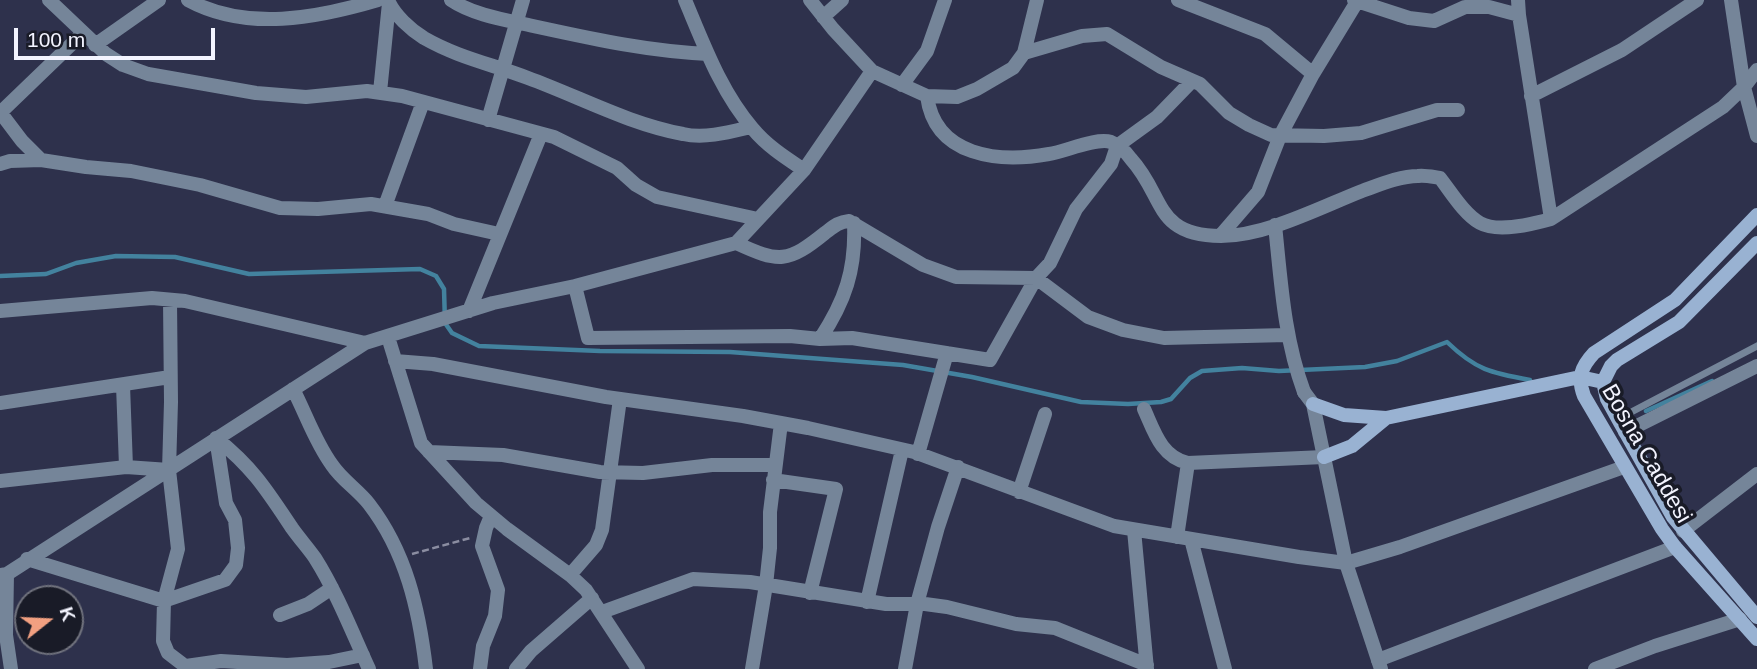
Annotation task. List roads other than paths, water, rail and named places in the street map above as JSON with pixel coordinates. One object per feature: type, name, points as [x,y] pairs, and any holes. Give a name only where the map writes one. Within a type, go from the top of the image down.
[{"type":"main road","name":"Bosna Caddesi","points":[[1757,215],[1675,300],[1594,353],[1580,377],[1584,396],[1647,506],[1675,547],[1757,639]]},
{"type":"main road","name":"Bosna Caddesi","points":[[1754,608],[1683,531],[1655,488],[1621,426],[1607,399],[1603,382],[1617,360],[1678,322],[1757,243]]},
{"type":"main road","points":[[1309,398],[1344,415],[1385,418],[1580,377],[1603,382]]},
{"type":"main road","points":[[1324,457],[1352,446],[1385,418]]},
{"type":"street","points":[[49,0],[95,45],[122,65],[148,74],[256,93],[306,97],[380,92],[423,102],[554,137],[617,168],[657,197],[758,219]]},
{"type":"street","points":[[95,45],[159,0]]},
{"type":"street","points":[[188,0],[227,15],[257,19],[278,19],[385,1]]},
{"type":"street","points":[[451,0],[459,6],[516,22],[622,46],[663,52],[708,54]]},
{"type":"street","points":[[488,120],[523,0]]},
{"type":"street","points":[[685,0],[724,86],[751,127],[776,151],[804,170]]},
{"type":"street","points":[[810,0],[872,71],[928,96],[957,97],[1013,68],[1024,53],[1037,0]]},
{"type":"street","points":[[823,17],[842,0]]},
{"type":"street","points":[[902,85],[927,51],[944,0]]},
{"type":"street","points":[[1178,0],[1265,34],[1313,74]]},
{"type":"street","points":[[1531,96],[1622,50],[1697,0]]},
{"type":"street","points":[[1731,0],[1744,87],[1757,136]]},
{"type":"street","points":[[380,92],[385,1]]},
{"type":"street","points":[[385,1],[412,30],[475,62],[526,77],[624,117],[684,135],[705,136],[751,127]]},
{"type":"street","points":[[1220,236],[1258,192],[1280,136],[1357,1],[1409,18],[1434,21],[1465,7],[1519,8],[1551,219]]},
{"type":"street","points":[[41,160],[0,113],[82,34]]},
{"type":"street","points":[[1024,53],[1082,36],[1107,34],[1161,66],[1200,84],[1229,113],[1271,135],[1324,136],[1361,133],[1437,110],[1458,110]]},
{"type":"street","points":[[928,96],[929,109],[936,127],[950,142],[980,154],[1015,158],[1110,141],[1136,163],[1163,212],[1175,225],[1197,233],[1220,236],[1275,225],[1381,184],[1417,175],[1440,178],[1470,214],[1482,224],[1519,228],[1551,219],[1723,107],[1757,70]]},
{"type":"street","points":[[10,669],[3,633],[4,574],[365,343],[493,303],[575,286],[736,243],[804,170],[872,71]]},
{"type":"street","points":[[575,286],[588,338],[852,338],[945,358],[990,360],[1036,278],[1050,263],[1076,209],[1111,164],[1117,146],[1157,117],[1192,81]]},
{"type":"street","points":[[385,205],[423,102]]},
{"type":"street","points":[[469,311],[541,134]]},
{"type":"street","points":[[0,164],[9,161],[41,160],[131,171],[200,184],[280,208],[385,205],[499,234]]},
{"type":"street","points":[[736,243],[770,257],[787,257],[801,252],[840,222],[849,221],[923,265],[956,276],[1036,278],[1088,317],[1123,330],[1164,338],[1287,335]]},
{"type":"street","points":[[820,340],[837,313],[846,290],[855,246],[854,223]]},
{"type":"street","points":[[1275,225],[1292,360],[1309,398],[1346,563],[1380,665],[1675,547]]},
{"type":"street","points":[[0,311],[152,298],[185,301],[365,343]]},
{"type":"street","points":[[170,300],[169,470],[178,549],[164,601],[163,641],[168,653],[188,668],[221,662],[319,663],[363,655]]},
{"type":"street","points":[[388,337],[421,443],[476,503],[570,575],[592,597],[638,669]]},
{"type":"street","points":[[918,454],[945,358]]},
{"type":"street","points":[[395,361],[433,364],[620,399],[781,423],[918,454],[1114,526],[1346,563],[1400,547],[1625,467]]},
{"type":"street","points":[[1621,426],[1757,366]]},
{"type":"street","points":[[0,403],[170,377]]},
{"type":"street","points":[[122,385],[127,467]]},
{"type":"street","points":[[293,389],[333,467],[369,504],[402,558],[418,615],[426,669]]},
{"type":"street","points":[[570,575],[596,545],[602,530],[620,399]]},
{"type":"street","points":[[1144,409],[1162,448],[1178,461],[1188,463],[1324,457]]},
{"type":"street","points":[[1019,492],[1045,414]]},
{"type":"street","points":[[752,669],[766,585],[774,472],[781,423]]},
{"type":"street","points":[[216,438],[243,459],[266,486],[332,588],[369,669]]},
{"type":"street","points":[[27,559],[164,601],[225,580],[236,565],[238,548],[235,520],[226,503],[216,438]]},
{"type":"street","points":[[867,602],[902,450]]},
{"type":"street","points":[[429,452],[503,455],[609,472],[643,473],[712,465],[774,472],[836,488],[810,593]]},
{"type":"street","points":[[1188,463],[1184,538],[1225,669]]},
{"type":"street","points":[[0,481],[127,467],[169,470]]},
{"type":"street","points":[[905,669],[917,604],[958,467]]},
{"type":"street","points":[[1683,531],[1757,474]]},
{"type":"street","points":[[481,669],[483,646],[495,616],[498,590],[482,545],[491,516]]},
{"type":"street","points":[[602,612],[693,579],[766,585],[867,602],[947,607],[1016,624],[1055,628],[1147,667],[1134,530]]},
{"type":"street","points":[[280,615],[307,604],[332,588]]},
{"type":"street","points":[[516,669],[531,651],[592,597]]},
{"type":"street","points":[[1595,669],[1655,646],[1740,619]]},
{"type":"lane","points":[[1621,426],[1757,346]]},
{"type":"waterway","points":[[0,276],[46,274],[76,263],[116,256],[175,257],[249,274],[420,269],[436,276],[444,289],[445,323],[452,333],[479,346],[600,351],[730,352],[903,365],[972,377],[1081,402],[1161,402],[1171,399],[1190,378],[1202,371],[1365,367],[1397,361],[1447,342],[1467,359],[1485,369],[1530,380]]},
{"type":"waterway","points":[[1646,411],[1712,381]]}]
